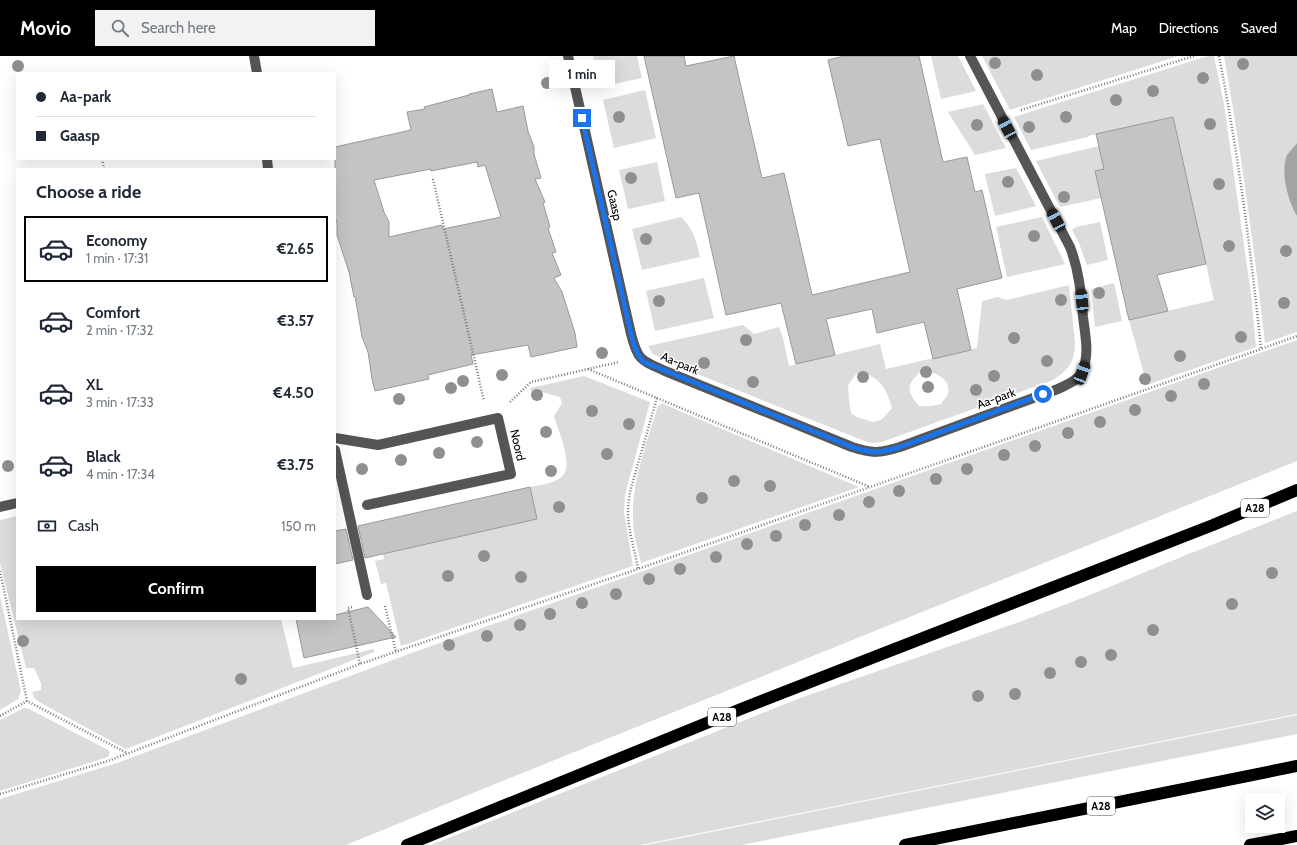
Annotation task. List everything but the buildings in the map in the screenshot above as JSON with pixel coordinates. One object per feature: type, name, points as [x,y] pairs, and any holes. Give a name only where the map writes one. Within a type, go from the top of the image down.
[{"type":"highway","name":"A28","points":[[406,845],[733,712],[1213,525],[1297,490]]},
{"type":"highway","name":"A28","points":[[906,845],[1297,766]]},
{"type":"highway","points":[[1250,845],[1297,836]]},
{"type":"street","points":[[254,56],[258,72]]},
{"type":"street","name":"Gaasp","points":[[568,56],[631,334],[640,358]]},
{"type":"street","name":"Aa-park","points":[[640,358],[644,362],[665,371],[845,444],[863,451],[875,453],[900,447],[1058,389],[1072,382],[1082,373],[1086,358],[1086,350],[1079,281],[1074,256],[970,56]]},
{"type":"street","name":"Noord","points":[[336,438],[378,445],[498,418],[511,474],[367,505]]},
{"type":"street","points":[[336,454],[369,600]]},
{"type":"street","points":[[0,507],[16,503]]},
{"type":"path","points":[[1001,117],[1194,56]]},
{"type":"path","points":[[1219,56],[1229,109],[1255,292],[1261,349]]},
{"type":"path","points":[[433,179],[488,421]]},
{"type":"path","points":[[0,794],[108,761],[360,664],[638,569],[1297,336]]},
{"type":"path","points":[[498,418],[510,402],[531,382],[640,358]]},
{"type":"path","points":[[588,369],[871,487]]},
{"type":"path","points":[[638,569],[628,515],[629,501],[631,488],[656,398]]},
{"type":"path","points":[[0,570],[27,701]]},
{"type":"path","points":[[360,664],[348,608],[369,600],[384,602],[396,652]]},
{"type":"path","points":[[0,716],[27,701]]},
{"type":"path","points":[[27,701],[127,753]]},
{"type":"shaded area","points":[[593,56],[637,56],[642,78],[600,87]]},
{"type":"shaded area","points":[[931,56],[958,56],[976,91],[941,99]]},
{"type":"shaded area","points":[[982,56],[1178,56],[1010,110]]},
{"type":"shaded area","points":[[1208,56],[1214,56],[1224,104],[1251,294],[1256,347],[1147,385],[1129,320],[1214,300],[1173,117],[1031,150],[1014,117]]},
{"type":"shaded area","points":[[1224,56],[1297,56],[1297,143],[1290,151],[1287,158],[1285,175],[1291,204],[1297,216],[1297,332],[1265,343],[1247,199]]},
{"type":"shaded area","points":[[645,90],[656,138],[614,148],[603,100]]},
{"type":"shaded area","points":[[983,104],[1006,148],[975,155],[948,112]]},
{"type":"shaded area","points":[[1297,143],[1297,216],[1288,195],[1284,170],[1287,155]]},
{"type":"shaded area","points":[[1099,146],[1104,169],[1095,171],[1101,198],[1060,207],[1036,161]]},
{"type":"shaded area","points":[[657,162],[665,201],[628,209],[619,170]]},
{"type":"shaded area","points":[[1016,168],[1036,206],[995,216],[985,174]]},
{"type":"shaded area","points":[[681,217],[689,226],[696,241],[700,257],[642,270],[632,229]]},
{"type":"shaded area","points":[[1042,217],[1065,264],[1007,277],[996,227]]},
{"type":"shaded area","points":[[1100,222],[1108,260],[1087,265],[1079,243],[1072,230],[1076,227]]},
{"type":"shaded area","points":[[704,278],[714,318],[655,331],[646,291]]},
{"type":"shaded area","points":[[1114,283],[1122,321],[1095,327],[1091,289]]},
{"type":"shaded area","points":[[1069,285],[1075,349],[1070,365],[1067,369],[1053,380],[882,442],[871,443],[862,440],[670,363],[652,353],[648,346],[743,325],[754,334],[779,327],[789,366],[880,344],[886,369],[977,348],[982,301],[998,297],[1007,300]],"holes":[[[921,371],[937,374],[942,377],[948,385],[947,396],[941,404],[919,406],[912,396],[910,392],[910,384]],[[865,373],[880,382],[886,391],[890,402],[892,408],[881,420],[873,422],[857,417],[851,413],[848,385],[856,374]]]},
{"type":"shaded area","points":[[1297,340],[1297,461],[346,845],[0,845],[0,799],[117,763],[417,651]]},
{"type":"shaded area","points":[[584,376],[650,402],[625,495],[624,512],[633,566],[401,646],[386,583],[381,584],[375,561],[384,559],[383,554],[386,553],[537,519],[530,487],[550,483],[560,478],[564,473],[566,458],[554,416],[562,403],[560,397],[542,392],[532,395],[530,388]]},
{"type":"shaded area","points":[[661,403],[859,487],[641,563],[633,525],[633,506],[637,477],[658,406]]},
{"type":"shaded area","points":[[1297,511],[1297,714],[640,845],[431,845],[803,697],[1022,621]]},
{"type":"shaded area","points":[[16,516],[16,620],[281,620],[293,668],[374,649],[374,652],[126,749],[34,698],[32,692],[41,690],[41,683],[34,668],[26,668],[0,563],[0,520]]},
{"type":"shaded area","points":[[0,596],[21,691],[18,699],[0,710]]},
{"type":"shaded area","points":[[24,708],[29,709],[108,750],[110,752],[108,757],[0,791],[0,720]]},
{"type":"shaded area","points":[[1297,715],[1297,734],[742,845],[646,845]]},
{"type":"route","points":[[582,118],[631,334],[637,352],[644,362],[852,447],[875,453],[900,447],[1043,394]]}]
